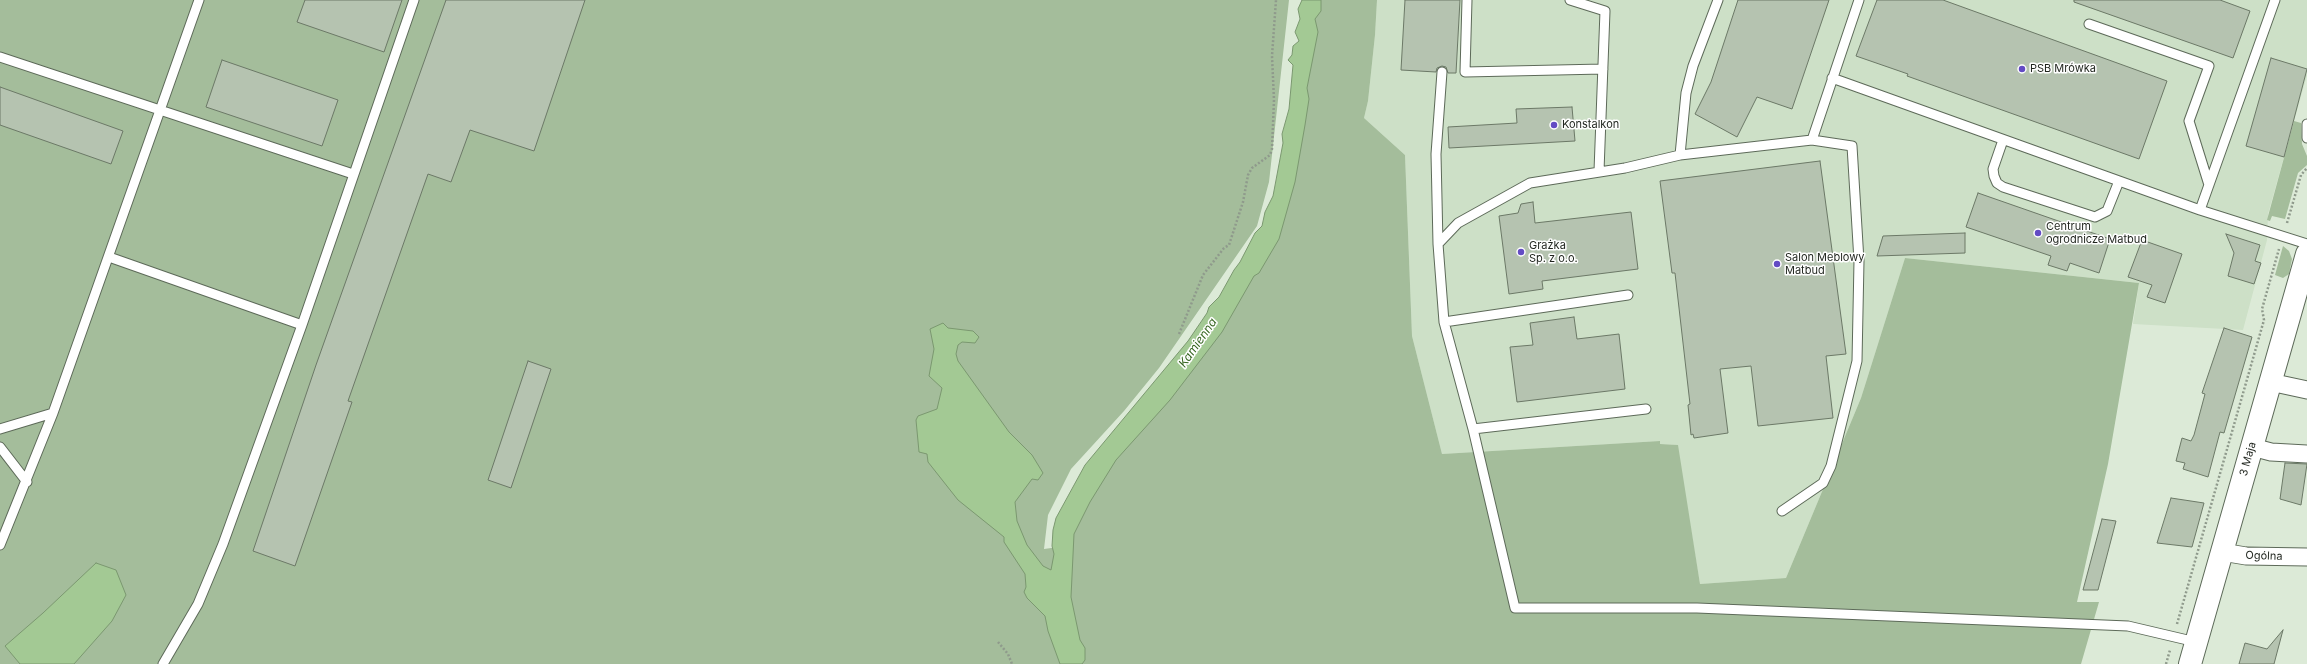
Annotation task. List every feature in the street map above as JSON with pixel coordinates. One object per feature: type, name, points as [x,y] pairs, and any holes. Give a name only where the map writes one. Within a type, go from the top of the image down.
[{"type":"street","name":"3 Maja","points":[[2190,664],[2307,254]]},
{"type":"street","points":[[2270,382],[2307,390]]},
{"type":"street","points":[[2252,447],[2271,452],[2307,454]]},
{"type":"street","name":"Ogólna","points":[[2222,552],[2246,556],[2307,557]]},
{"type":"lane","points":[[0,545],[53,413],[198,0]]},
{"type":"lane","points":[[163,664],[198,604],[223,544],[302,325],[414,0]]},
{"type":"lane","points":[[1468,0],[1465,72],[1603,70]]},
{"type":"lane","points":[[1570,0],[1605,12],[1599,171]]},
{"type":"lane","points":[[1680,155],[1686,94],[1693,66],[1717,0]]},
{"type":"lane","points":[[1812,140],[1859,0]]},
{"type":"lane","points":[[2200,210],[2275,0]]},
{"type":"lane","points":[[2089,24],[2209,66],[2189,121],[2209,185]]},
{"type":"lane","points":[[0,57],[353,174]]},
{"type":"lane","points":[[1442,72],[1436,154],[1438,244],[1444,322],[1473,429],[1515,608],[1697,608],[2128,626],[2196,642]]},
{"type":"lane","points":[[1832,78],[2200,210],[2307,244]]},
{"type":"lane","points":[[2307,124],[2307,138]]},
{"type":"lane","points":[[1438,244],[1458,223],[1530,183],[1680,155],[1812,140],[1852,146],[1859,261],[1857,362],[1831,466],[1823,483],[1782,510]]},
{"type":"lane","points":[[2003,140],[1994,169],[1994,176],[1997,183],[2003,187],[2095,217],[2107,211],[2119,181]]},
{"type":"lane","points":[[109,257],[302,325]]},
{"type":"lane","points":[[1444,322],[1628,295]]},
{"type":"lane","points":[[1473,429],[1646,409]]},
{"type":"lane","points":[[0,429],[53,413]]},
{"type":"lane","points":[[0,447],[26,482]]},
{"type":"path","points":[[1180,334],[1203,275],[1224,248],[1229,245],[1243,202],[1248,175],[1252,168],[1270,154],[1272,148],[1272,50],[1276,0]]},
{"type":"path","points":[[2166,664],[2264,320],[2262,308],[2301,175],[2307,168]]},
{"type":"path","points":[[998,642],[1008,654],[1012,664]]},
{"type":"shaded area","points":[[0,0],[1289,0],[1269,182],[1257,226],[1159,368],[1124,411],[1071,469],[1048,515],[1044,549],[1066,546],[1076,509],[1274,230],[1312,0],[1377,0],[1368,101],[1364,118],[1405,155],[1412,336],[1442,454],[1660,441],[1660,444],[1678,445],[1700,584],[1786,578],[1861,398],[1905,258],[2139,283],[2108,464],[2077,602],[2099,602],[2081,664],[0,664]]},
{"type":"shaded area","points":[[1377,0],[2307,0],[2307,75],[2268,214],[2267,240],[2243,330],[2133,324],[2139,283],[1905,258],[1861,398],[1786,578],[1700,584],[1677,445],[1660,444],[1660,441],[1442,454],[1412,336],[1405,155],[1364,118],[1368,101]]},
{"type":"shaded area","points":[[2294,121],[2301,123],[2302,144],[2307,156],[2307,165],[2298,173],[2285,219],[2272,216],[2270,221],[2267,220]]},
{"type":"shaded area","points":[[2283,246],[2289,251],[2292,259],[2289,274],[2283,278],[2275,275]]},
{"type":"water","name":"Kamienna","points":[[1302,0],[1321,0],[1321,11],[1315,19],[1318,32],[1307,88],[1309,99],[1295,182],[1279,239],[1259,273],[1254,276],[1222,332],[1170,400],[1116,460],[1090,502],[1074,534],[1071,597],[1080,640],[1085,648],[1085,660],[1082,664],[1060,664],[1048,631],[1045,616],[1027,598],[1024,592],[1026,587],[1025,574],[1004,542],[1004,537],[958,500],[928,462],[927,454],[919,452],[916,420],[918,416],[937,409],[942,388],[929,376],[934,349],[930,329],[943,323],[948,328],[973,331],[979,337],[975,343],[962,342],[958,345],[956,354],[958,361],[1009,432],[1032,455],[1043,473],[1038,480],[1032,479],[1015,502],[1017,521],[1027,545],[1043,566],[1051,570],[1054,554],[1052,546],[1053,530],[1056,518],[1085,465],[1188,341],[1207,313],[1209,307],[1219,297],[1255,233],[1262,226],[1265,212],[1273,196],[1283,143],[1282,134],[1289,109],[1293,65],[1288,60],[1292,55],[1293,46],[1299,41],[1295,32],[1300,19],[1298,9]]},
{"type":"water","points":[[96,563],[116,570],[126,595],[112,621],[74,664],[20,664],[5,646],[43,613]]},
{"type":"building","points":[[305,0],[402,0],[384,52],[297,22]]},
{"type":"building","points":[[446,0],[585,0],[534,151],[470,130],[451,182],[428,174],[348,401],[352,402],[295,566],[253,551],[316,365]]},
{"type":"building","points":[[1405,0],[1460,0],[1456,73],[1448,73],[1446,67],[1442,66],[1437,68],[1436,72],[1401,70]]},
{"type":"building","points":[[1738,0],[1829,0],[1792,109],[1757,97],[1737,137],[1695,114],[1711,82]]},
{"type":"building","name":"PSB Mrówka","points":[[1877,0],[1943,0],[2167,81],[2139,159],[1907,76],[1908,74],[1856,56]]},
{"type":"building","points":[[2074,0],[2220,0],[2250,11],[2233,58],[2074,2]]},
{"type":"building","points":[[2271,58],[2307,69],[2284,157],[2246,146]]},
{"type":"building","points":[[222,60],[338,100],[322,146],[206,107]]},
{"type":"building","points":[[0,87],[123,131],[111,164],[0,125]]},
{"type":"building","points":[[1572,107],[1575,141],[1449,148],[1448,127],[1517,123],[1516,109]]},
{"type":"building","points":[[1820,161],[1846,354],[1826,356],[1833,418],[1758,426],[1751,366],[1720,369],[1728,433],[1694,438],[1693,434],[1691,435],[1688,405],[1690,404],[1675,273],[1672,273],[1660,181]]},
{"type":"building","name":"Centrum ogrodnicze Matbud","points":[[1978,193],[2110,239],[2099,273],[2070,263],[2067,271],[2048,265],[2051,256],[1966,227]]},
{"type":"building","points":[[1533,202],[1535,223],[1631,212],[1638,269],[1542,281],[1543,289],[1509,294],[1499,216],[1518,213],[1521,204]]},
{"type":"building","points":[[1965,233],[1965,253],[1877,256],[1883,236]]},
{"type":"building","points":[[2226,234],[2260,245],[2255,261],[2261,263],[2254,284],[2228,276],[2234,253]]},
{"type":"building","points":[[2142,240],[2182,254],[2165,303],[2147,297],[2152,285],[2128,277]]},
{"type":"building","points":[[1574,317],[1577,339],[1619,334],[1625,389],[1517,402],[1510,347],[1533,345],[1530,323]]},
{"type":"building","points":[[2224,328],[2252,337],[2224,433],[2220,432],[2208,477],[2183,469],[2185,463],[2176,461],[2182,438],[2191,441],[2194,435],[2205,394],[2202,393]]},
{"type":"building","points":[[528,361],[551,369],[511,488],[488,480]]},
{"type":"building","points":[[2285,463],[2307,464],[2301,505],[2280,499]]},
{"type":"building","points":[[2171,498],[2204,503],[2192,547],[2157,543]]},
{"type":"building","points":[[2102,519],[2116,521],[2098,590],[2083,590]]},
{"type":"building","points":[[2283,630],[2274,664],[2239,664],[2245,643],[2267,649]]},
{"type":"place","name":"PSB Mrówka","points":[[2022,69]]},
{"type":"place","name":"Konstalkon","points":[[1554,125]]},
{"type":"place","name":"Centrum ogrodnicze Matbud","points":[[2038,233]]},
{"type":"place","name":"Grażka Sp. z o.o.","points":[[1521,252]]},
{"type":"place","name":"Salon Meblowy Matbud","points":[[1777,264]]}]
